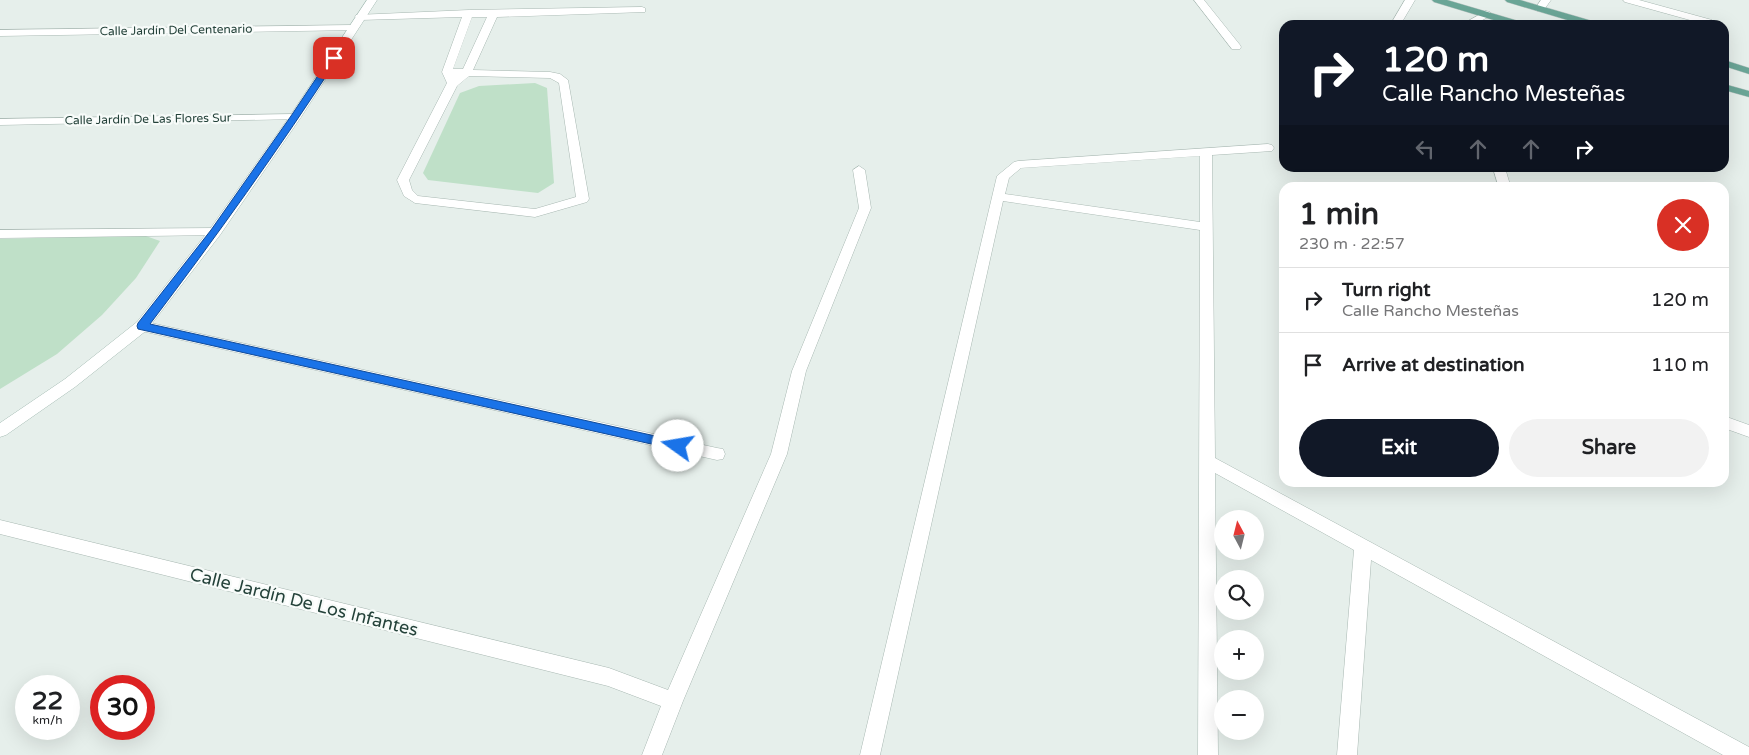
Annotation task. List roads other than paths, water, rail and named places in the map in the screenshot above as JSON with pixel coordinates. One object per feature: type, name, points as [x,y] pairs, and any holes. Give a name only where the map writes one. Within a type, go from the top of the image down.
[{"type":"main road","points":[[1437,0],[1505,20]]},
{"type":"main road","points":[[1510,0],[1578,20]]},
{"type":"main road","points":[[1729,65],[1749,71]]},
{"type":"main road","points":[[1729,88],[1749,94]]},
{"type":"street","points":[[0,431],[70,383],[142,326],[215,232],[295,117],[372,0]]},
{"type":"street","points":[[1200,0],[1236,47]]},
{"type":"street","points":[[1398,20],[1410,0]]},
{"type":"street","points":[[1540,9],[1546,0]]},
{"type":"street","points":[[1628,0],[1701,20]]},
{"type":"street","name":"Calle Jardín Del Centenario","points":[[0,33],[357,22],[469,13],[642,10]]},
{"type":"street","points":[[452,84],[446,72],[469,13]]},
{"type":"street","points":[[446,72],[468,72],[550,75],[561,79],[564,82],[583,198],[535,213],[415,199],[408,195],[404,188],[404,180],[452,84],[468,72],[494,13]]},
{"type":"street","points":[[1475,20],[1486,14]]},
{"type":"street","name":"Calle Jardín De Las Flores Sur","points":[[0,122],[295,117]]},
{"type":"street","points":[[870,755],[1003,176],[1018,165],[1268,148]]},
{"type":"street","points":[[1206,152],[1208,755]]},
{"type":"street","points":[[652,755],[673,701],[779,454],[799,371],[865,208],[859,170]]},
{"type":"street","points":[[999,197],[1206,227]]},
{"type":"street","points":[[0,234],[215,232]]},
{"type":"street","points":[[142,326],[717,454]]},
{"type":"street","points":[[1729,424],[1749,431]]},
{"type":"street","points":[[1207,461],[1743,755]]},
{"type":"street","name":"Calle Jardín De Los Infantes","points":[[0,527],[609,677],[673,701]]},
{"type":"street","points":[[1347,755],[1363,547]]}]
